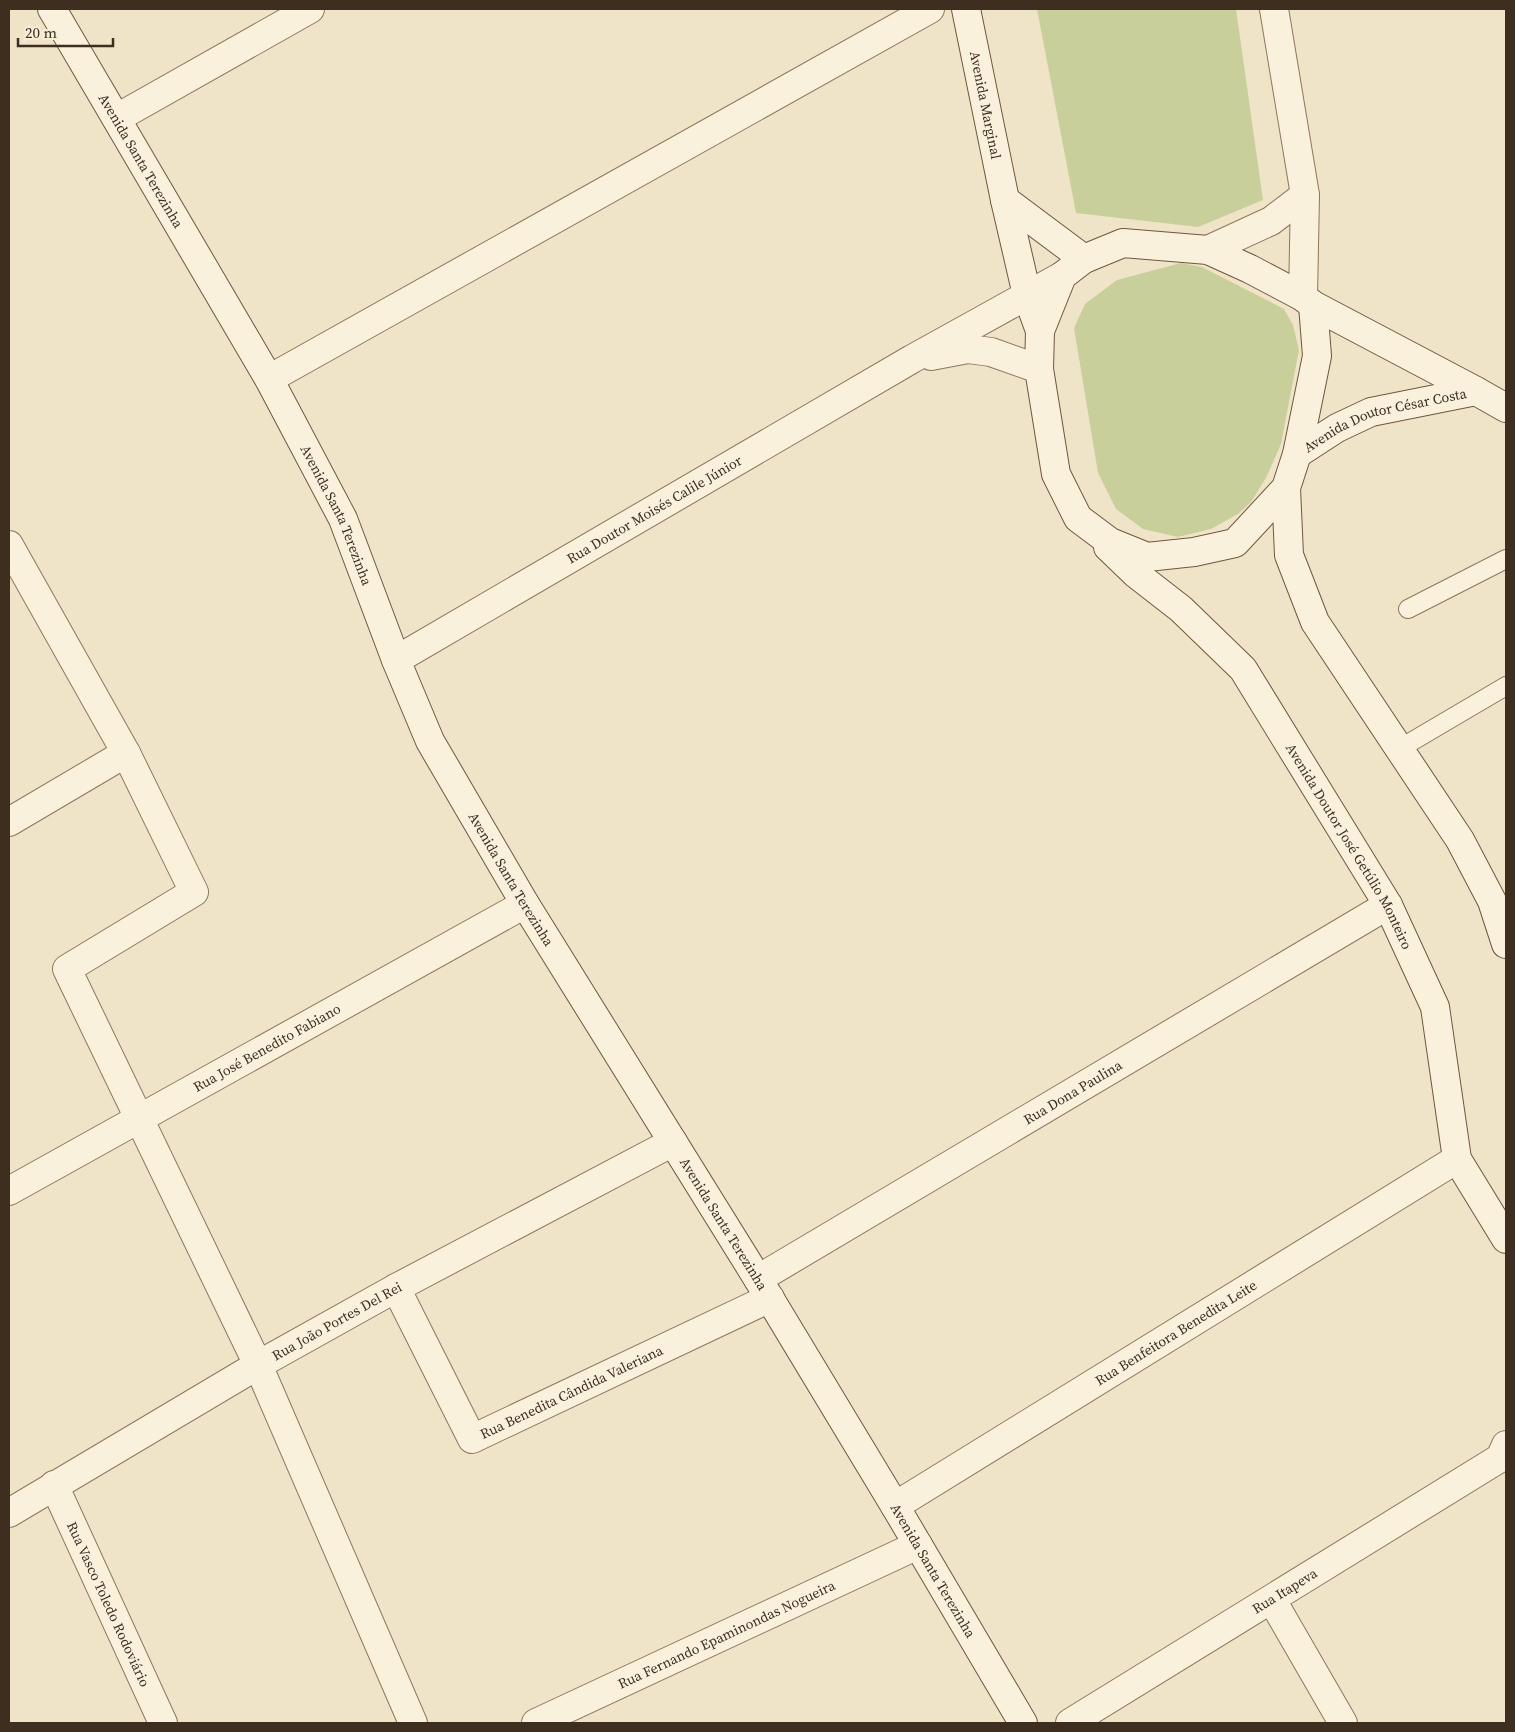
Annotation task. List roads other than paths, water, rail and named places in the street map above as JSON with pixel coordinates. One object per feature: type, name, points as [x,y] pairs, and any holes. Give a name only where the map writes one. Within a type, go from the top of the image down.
[{"type":"street","name":"Avenida Santa Terezinha","points":[[52,9],[269,379],[343,519],[396,660],[430,741],[525,904],[764,1289],[1023,1723]]},
{"type":"street","points":[[117,118],[310,9]]},
{"type":"street","points":[[269,379],[930,9]]},
{"type":"street","name":"Avenida Marginal","points":[[966,9],[1005,200],[1027,295],[1040,331]]},
{"type":"street","points":[[1274,9],[1305,195],[1308,301],[1317,356],[1297,454],[1286,488],[1289,556],[1315,622],[1460,840],[1492,901],[1506,944]]},
{"type":"street","points":[[1208,250],[1271,221],[1305,195]]},
{"type":"street","points":[[1005,200],[1084,260]]},
{"type":"street","name":"Rua Doutor Moisés Calile Júnior","points":[[396,660],[912,359],[1062,276],[1084,260],[1123,243],[1208,250]]},
{"type":"street","name":"Avenida Doutor César Costa","points":[[1208,250],[1250,268],[1506,408]]},
{"type":"street","points":[[1062,276],[1040,331],[1039,369],[1056,474],[1078,518],[1110,542],[1147,557],[1194,552],[1235,543],[1286,488]]},
{"type":"street","name":"Rua Doutor Moisés Calile Júnior","points":[[912,359],[968,349],[991,352],[1039,369]]},
{"type":"street","name":"Avenida Doutor César Costa","points":[[1297,454],[1338,428],[1372,412],[1476,391]]},
{"type":"street","name":"Avenida Doutor José Getúlio Monteiro","points":[[1078,518],[1136,574],[1181,609],[1243,669],[1388,904],[1435,1007],[1457,1159],[1506,1238]]},
{"type":"street","points":[[9,545],[126,753],[194,892],[67,969],[258,1365],[413,1723]]},
{"type":"street","points":[[9,822],[126,753]]},
{"type":"street","name":"Rua José Benedito Fabiano","points":[[9,1191],[525,904]]},
{"type":"street","name":"Rua Dona Paulina","points":[[764,1289],[1388,904]]},
{"type":"street","name":"Rua João Portes Del Rei","points":[[9,1513],[258,1365],[396,1288],[673,1142]]},
{"type":"street","name":"Rua Benfeitora Benedita Leite","points":[[895,1506],[1457,1159]]},
{"type":"street","name":"Rua Benedita Cândida Valeriana","points":[[396,1288],[472,1439],[764,1289]]},
{"type":"street","name":"Rua Itapeva","points":[[1070,1723],[1505,1458]]},
{"type":"street","name":"Rua Vasco Toledo Rodoviário","points":[[54,1485],[163,1723]]},
{"type":"street","name":"Rua Fernando Epaminondas Nogueira","points":[[536,1723],[918,1545]]},
{"type":"street","points":[[1272,1600],[1343,1723]]},
{"type":"lane","points":[[1408,610],[1506,559]]},
{"type":"lane","points":[[1399,749],[1506,686]]}]
